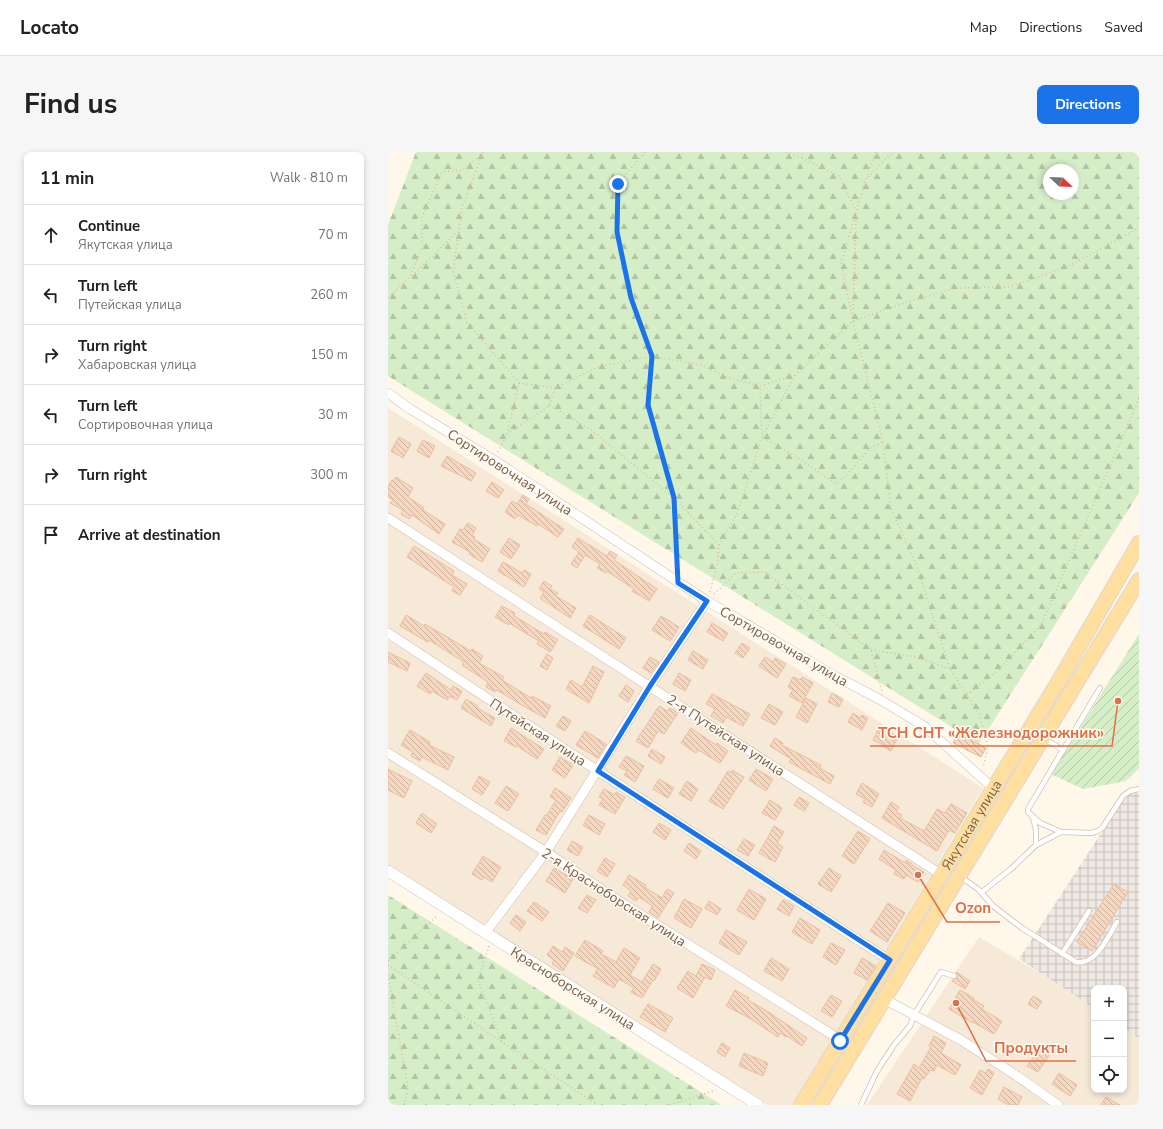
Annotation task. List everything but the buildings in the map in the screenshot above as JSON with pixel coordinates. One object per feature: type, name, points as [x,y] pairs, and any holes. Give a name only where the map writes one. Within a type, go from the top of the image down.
[{"type":"main road","name":"Якутская улица","points":[[801,1105],[942,875],[989,785],[1060,679],[1139,543]]},
{"type":"main road","name":"Якутская улица","points":[[820,1105],[1139,580]]},
{"type":"street","name":"Сортировочная улица","points":[[388,393],[410,409],[494,460],[678,583],[835,676],[879,699],[924,726],[989,785]]},
{"type":"street","name":"2-я Путейская улица","points":[[388,518],[942,875]]},
{"type":"street","points":[[488,935],[546,852],[650,686],[707,601]]},
{"type":"street","name":"Путейская улица","points":[[388,633],[890,960]]},
{"type":"street","name":"2-я Красноборская улица","points":[[388,753],[546,852],[616,899],[840,1041]]},
{"type":"street","name":"Красноборская улица","points":[[388,871],[758,1105]]},
{"type":"street","points":[[884,999],[961,1040],[1017,1076],[1058,1105]]},
{"type":"lane","points":[[1100,688],[1029,806],[1028,812],[1040,823],[1061,832],[1091,833],[1098,831],[1103,827],[1123,796],[1130,791],[1139,789]]},
{"type":"lane","points":[[1043,738],[1063,750]]},
{"type":"lane","points":[[1033,817],[1036,830],[1036,845]]},
{"type":"lane","points":[[982,892],[1012,868],[1036,845],[1061,832]]},
{"type":"lane","points":[[959,876],[982,892],[992,906],[1022,928],[1072,960],[1080,962],[1095,956],[1117,922]]},
{"type":"lane","points":[[1062,954],[1089,910]]},
{"type":"lane","points":[[861,1105],[877,1071],[894,1045],[910,1026],[914,1015],[941,972],[954,976]]},
{"type":"path","points":[[645,152],[618,184],[617,232],[631,298],[652,356],[648,405],[674,498],[678,583]]},
{"type":"path","points":[[786,152],[839,176],[856,212],[853,321]]},
{"type":"path","points":[[802,158],[803,152]]},
{"type":"path","points":[[876,152],[866,178],[841,264],[853,321],[883,442],[891,509],[916,564],[950,669],[979,714],[988,746],[982,771],[989,785]]},
{"type":"path","points":[[866,178],[893,152]]},
{"type":"path","points":[[483,153],[462,208],[452,272],[467,322],[519,383],[555,388],[598,367],[652,356],[701,365],[727,377],[760,386],[795,375]]},
{"type":"path","points":[[410,277],[422,248],[422,217],[442,172],[462,170],[483,153]]},
{"type":"path","points":[[707,601],[718,566],[718,545],[737,514],[762,437],[795,375],[853,321],[898,305],[955,288],[1009,287],[1069,266],[1139,228]]},
{"type":"path","points":[[388,298],[459,230]]},
{"type":"path","points":[[494,460],[507,434],[519,383]]},
{"type":"path","points":[[760,386],[762,437]]},
{"type":"path","points":[[507,434],[549,406],[555,388]]},
{"type":"path","points":[[967,696],[997,671],[1041,625],[1139,399]]},
{"type":"path","points":[[549,406],[591,430],[674,498],[718,545]]},
{"type":"path","points":[[762,437],[795,456],[836,484],[847,475],[870,448],[883,442]]},
{"type":"path","points":[[707,601],[736,573],[765,572],[871,650],[916,657],[950,669]]},
{"type":"path","points":[[871,650],[883,693],[879,699]]},
{"type":"path","points":[[388,961],[446,908]]},
{"type":"path","points":[[488,935],[478,980],[502,1042]]},
{"type":"path","points":[[388,965],[598,1105]]},
{"type":"path","points":[[388,975],[408,1088],[404,1105]]},
{"type":"path","points":[[670,1105],[715,1090],[721,1082]]},
{"type":"shaded area","points":[[388,408],[983,788],[792,1105],[768,1105],[388,866]]},
{"type":"shaded area","points":[[1130,789],[1139,794],[1139,1038],[1127,1030],[1127,985],[1091,985],[1091,1006],[1019,959]]},
{"type":"shaded area","points":[[979,937],[1091,1003],[1091,1093],[1127,1093],[1127,1025],[1139,1031],[1139,1105],[867,1105]]},
{"type":"green space","points":[[416,152],[1139,152],[1139,493],[979,744],[388,376],[388,225]]},
{"type":"green space","points":[[1139,634],[1139,768],[1126,781],[1083,789],[1051,774]]},
{"type":"green space","points":[[388,895],[720,1104],[720,1105],[388,1105]]},
{"type":"place","name":"ТСН СНТ «Железнодорожник»","points":[[1118,701]]},
{"type":"place","name":"Ozon","points":[[918,875]]},
{"type":"place","name":"Продукты","points":[[956,1003]]},
{"type":"route","points":[[618,184],[617,232],[631,298],[652,356],[648,405],[674,498],[678,583],[707,601],[650,686],[598,771],[890,960],[840,1041]]}]
